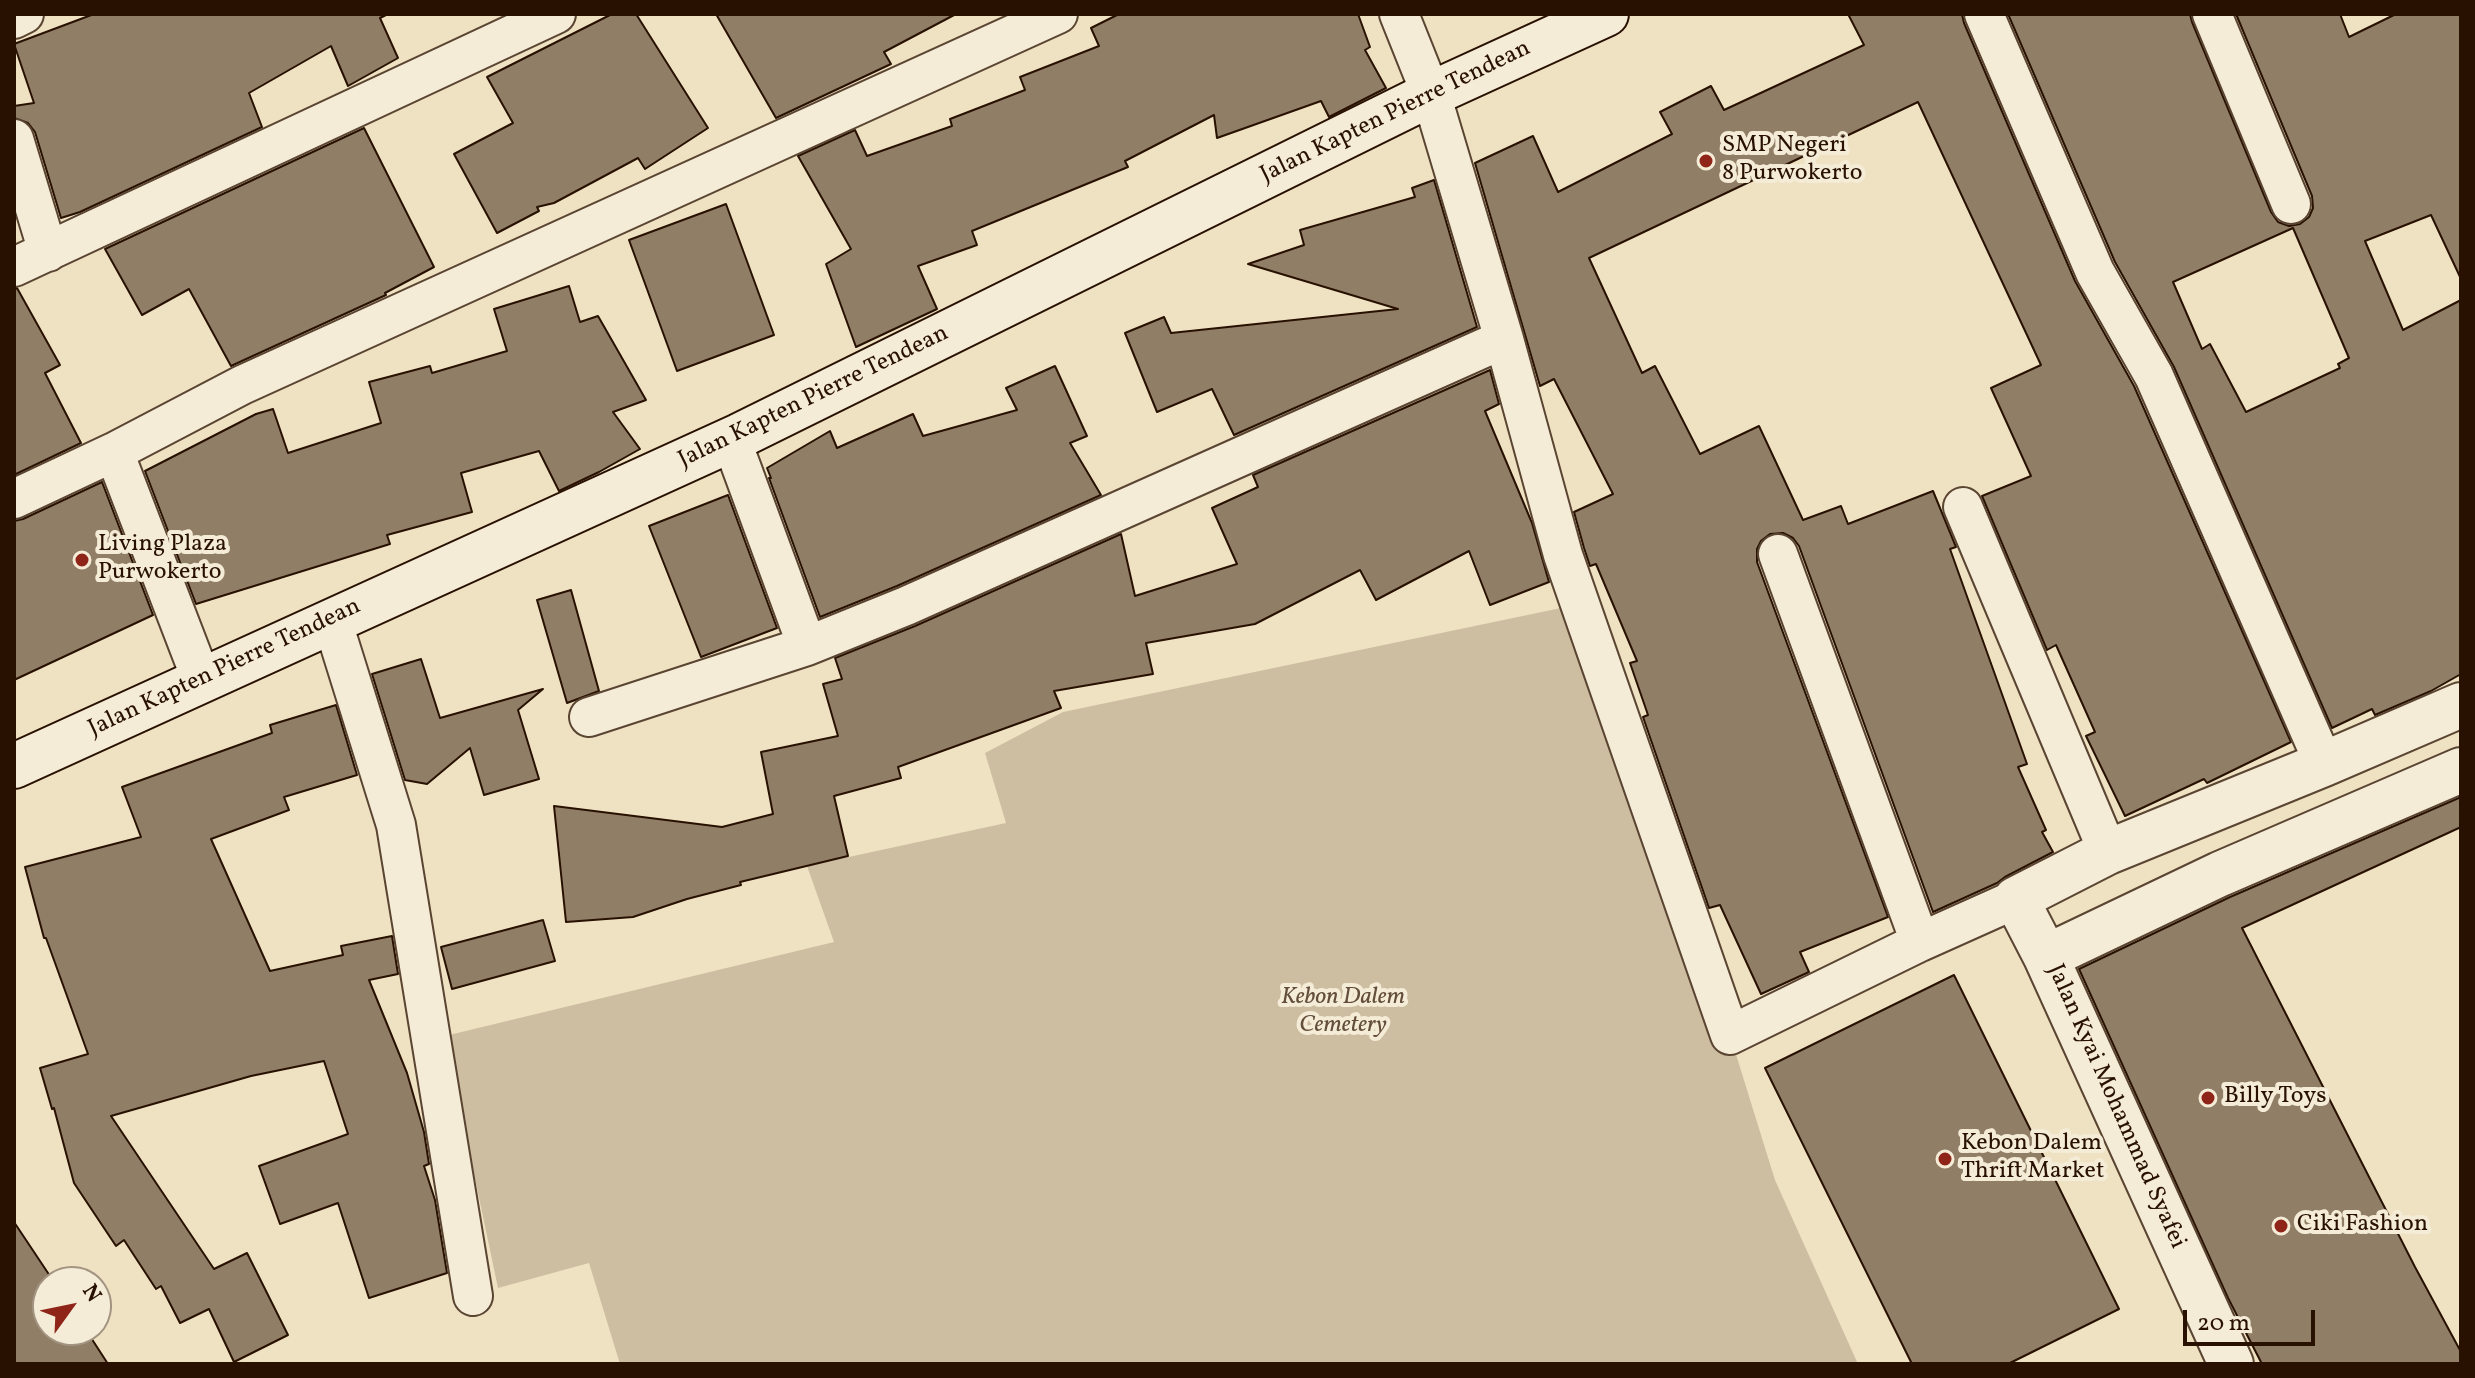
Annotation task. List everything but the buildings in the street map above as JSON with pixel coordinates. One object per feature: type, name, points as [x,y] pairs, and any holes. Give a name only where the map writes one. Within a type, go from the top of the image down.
[{"type":"main road","name":"Jalan Kapten Pierre Tendean","points":[[14,766],[731,439],[1431,94],[1606,14]]},
{"type":"main road","points":[[2046,957],[2016,899],[2108,852],[2461,705]]},
{"type":"main road","name":"Jalan Kyai Mohammad Syafei","points":[[2231,1364],[2046,957],[2220,874],[2461,770]]},
{"type":"street","points":[[14,19],[24,14]]},
{"type":"street","points":[[14,267],[556,14]]},
{"type":"street","points":[[14,499],[114,452],[242,385],[1058,14]]},
{"type":"street","points":[[1399,14],[1431,94],[1504,339],[1563,555],[1730,1035],[2016,899]]},
{"type":"street","points":[[1984,14],[2095,272],[2154,376],[2324,764]]},
{"type":"street","points":[[2212,14],[2291,204]]},
{"type":"street","points":[[14,139],[48,252]]},
{"type":"street","points":[[589,717],[807,646],[920,599],[1504,339]]},
{"type":"street","points":[[731,439],[807,646]]},
{"type":"street","points":[[114,452],[202,681]]},
{"type":"street","points":[[1963,507],[2108,852]]},
{"type":"street","points":[[1778,554],[1920,942]]},
{"type":"street","points":[[332,620],[396,825],[473,1296]]},
{"type":"green space","name":"Kebon Dalem Cemetery","points":[[1580,604],[1730,1035],[1775,1180],[1858,1364],[620,1364],[589,1263],[498,1288],[445,1036],[834,942],[807,866],[1006,823],[985,753],[1063,712]]},
{"type":"place","name":"SMP Negeri 8 Purwokerto","points":[[1706,161]]},
{"type":"place","name":"Living Plaza Purwokerto","points":[[82,560]]},
{"type":"place","name":"Billy Toys","points":[[2208,1098]]},
{"type":"place","name":"Kebon Dalem Thrift Market","points":[[1945,1159]]},
{"type":"place","name":"Ciki Fashion","points":[[2281,1226]]}]
